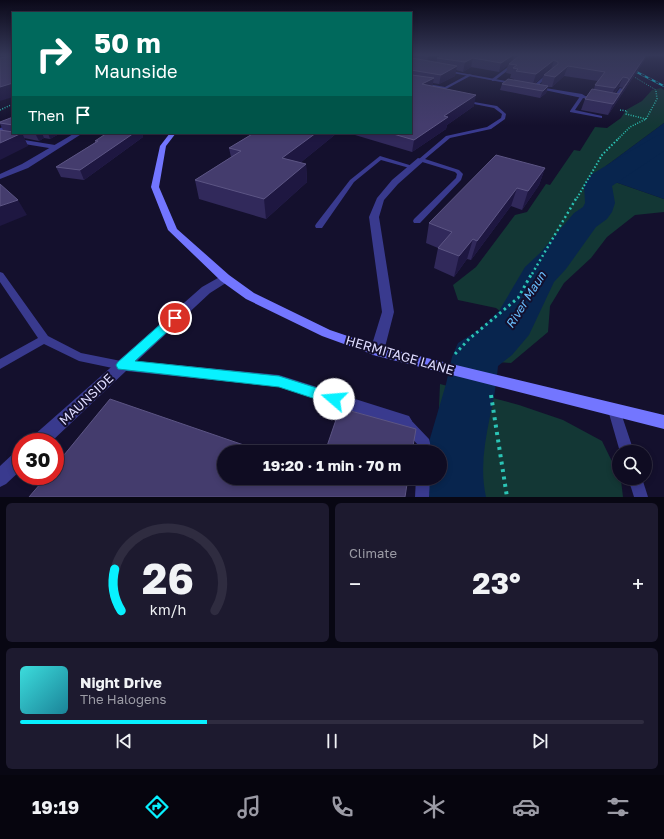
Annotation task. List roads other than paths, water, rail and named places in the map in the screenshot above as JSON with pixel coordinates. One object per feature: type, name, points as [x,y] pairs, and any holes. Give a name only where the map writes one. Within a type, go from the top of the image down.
[{"type":"street","points":[[483,78],[521,85]]},
{"type":"street","points":[[528,86],[582,96]]},
{"type":"street","points":[[0,177],[25,166],[78,134]]},
{"type":"street","name":"HERMITAGE LANE","points":[[172,134],[163,146],[155,187],[173,230],[225,278],[250,296],[326,333],[377,351],[664,422]]},
{"type":"street","points":[[377,351],[388,312],[374,217],[380,200],[395,182],[417,163]]},
{"type":"street","name":"MAUNSIDE","points":[[49,433],[206,290],[225,278]]},
{"type":"street","points":[[122,365],[279,381],[404,421]]},
{"type":"street","points":[[0,478],[12,467]]},
{"type":"lane","points":[[412,82],[446,88],[466,78]]},
{"type":"lane","points":[[534,88],[545,78]]},
{"type":"lane","points":[[605,101],[612,102],[621,89]]},
{"type":"lane","points":[[598,99],[582,96],[572,111],[600,117]]},
{"type":"lane","points":[[417,163],[448,137],[488,128],[503,119],[504,114],[501,110],[476,103]]},
{"type":"lane","points":[[0,130],[12,125]]},
{"type":"lane","points":[[0,138],[55,147]]},
{"type":"lane","points":[[319,226],[352,181],[380,158],[417,163],[457,171],[460,174],[459,179],[417,221]]},
{"type":"lane","points":[[0,275],[44,339],[79,357],[122,365]]},
{"type":"lane","points":[[0,364],[44,339]]},
{"type":"lane","points":[[614,410],[625,445]]},
{"type":"lane","points":[[404,421],[424,443],[424,445]]},
{"type":"lane","points":[[422,497],[423,485]]},
{"type":"lane","points":[[637,485],[641,497]]},
{"type":"water","points":[[664,123],[664,199],[618,183],[602,180],[606,166]]},
{"type":"waterway","name":"River Maun","points":[[455,497],[452,470],[456,442],[471,384],[475,357],[496,342],[514,323],[538,276],[553,261],[585,220],[596,212],[600,203],[598,185],[602,180],[664,141]]},
{"type":"railway","points":[[649,78],[664,86]]}]
